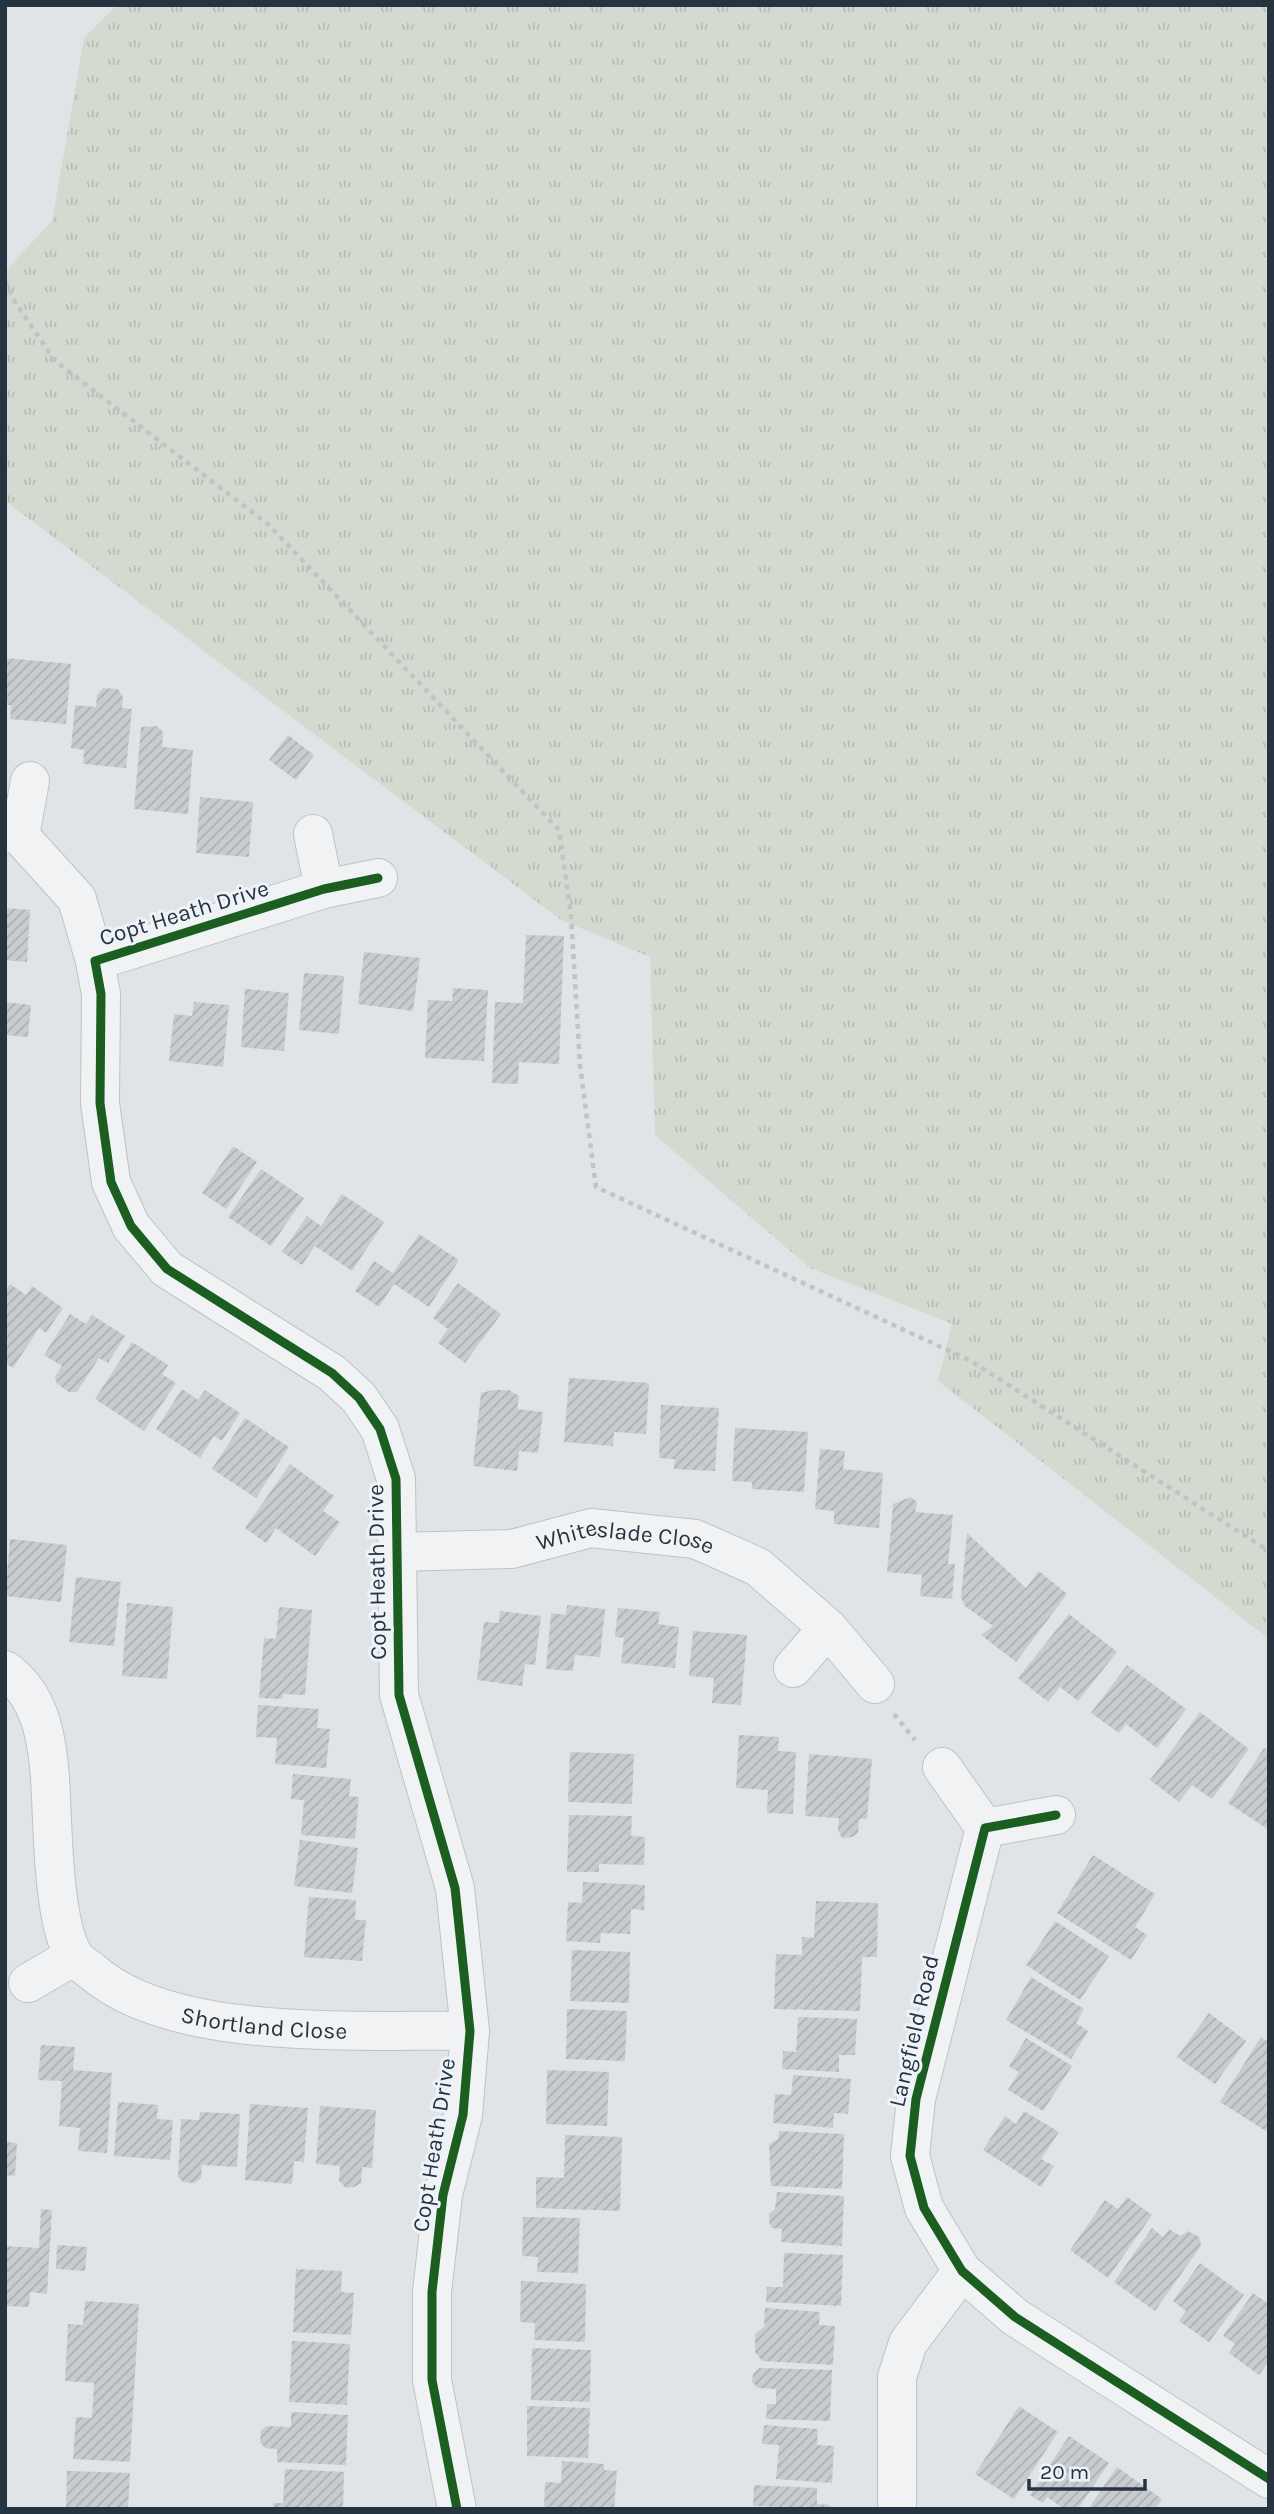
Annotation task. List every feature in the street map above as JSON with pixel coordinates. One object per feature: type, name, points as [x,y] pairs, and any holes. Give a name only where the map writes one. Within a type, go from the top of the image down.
[{"type":"street","name":"Copt Heath Drive","points":[[30,781],[13,834],[77,899],[95,961],[101,993],[100,1103],[111,1182],[131,1226],[167,1269],[331,1373],[359,1398],[380,1429],[396,1479],[399,1695],[455,1888],[470,2031],[463,2115],[443,2195],[432,2292],[432,2380],[457,2509]]},
{"type":"street","points":[[313,834],[324,889]]},
{"type":"street","name":"Copt Heath Drive","points":[[95,961],[324,889],[378,878]]},
{"type":"street","name":"Whiteslade Close","points":[[397,1552],[512,1549],[591,1528],[695,1539],[758,1567],[828,1628],[875,1684]]},
{"type":"street","points":[[793,1668],[828,1628]]},
{"type":"street","name":"Shortland Close","points":[[5,1670],[20,1680],[36,1703],[48,1756],[63,1924],[75,1956],[111,1988],[164,2009],[243,2024],[470,2031]]},
{"type":"street","points":[[942,1767],[985,1828],[1056,1815]]},
{"type":"street","name":"Langfield Road","points":[[985,1828],[916,2099],[910,2156],[924,2208],[962,2271],[1015,2317],[1269,2479]]},
{"type":"street","points":[[28,1983],[75,1956]]},
{"type":"street","points":[[897,2509],[897,2377],[908,2343],[962,2271]]},
{"type":"path","points":[[5,281],[15,302],[55,362],[269,525],[559,831],[571,915],[580,1066],[596,1187],[971,1360],[1269,1551]]},
{"type":"path","points":[[875,1684],[901,1726],[942,1767]]},
{"type":"green space","points":[[117,5],[1269,5],[1269,1639],[938,1381],[952,1324],[810,1268],[655,1135],[650,957],[561,920],[5,501],[5,271],[52,221],[84,38]]},
{"type":"building","points":[[5,658],[71,664],[66,724],[10,719],[11,705],[5,705]]},
{"type":"building","points":[[103,688],[118,689],[123,697],[122,708],[132,709],[126,768],[83,764],[84,750],[71,748],[75,705],[96,707],[97,695]]},
{"type":"building","points":[[157,726],[163,732],[162,747],[193,750],[188,814],[134,809],[141,727]]},
{"type":"building","points":[[288,735],[314,755],[296,780],[269,760]]},
{"type":"building","points":[[200,797],[253,802],[249,857],[196,853]]},
{"type":"building","points":[[5,908],[30,910],[27,962],[5,960]]},
{"type":"building","points":[[526,935],[564,936],[559,1064],[519,1062],[518,1084],[492,1083],[495,1002],[523,1003]]},
{"type":"building","points":[[364,952],[420,958],[413,1011],[358,1004]]},
{"type":"building","points":[[304,973],[344,976],[339,1034],[299,1030]]},
{"type":"building","points":[[453,988],[488,990],[484,1061],[425,1058],[428,1000],[452,1001]]},
{"type":"building","points":[[245,989],[289,993],[284,1051],[241,1047]]},
{"type":"building","points":[[5,1002],[31,1005],[28,1037],[5,1035]]},
{"type":"building","points":[[194,1002],[229,1005],[223,1067],[169,1061],[174,1014],[192,1016]]},
{"type":"building","points":[[233,1146],[257,1162],[226,1209],[202,1193]]},
{"type":"building","points":[[261,1169],[304,1198],[271,1246],[228,1217]]},
{"type":"building","points":[[342,1194],[384,1222],[352,1271],[315,1246],[302,1265],[282,1252],[307,1216],[321,1226]]},
{"type":"building","points":[[419,1234],[459,1260],[429,1307],[394,1284],[379,1307],[355,1291],[374,1261],[393,1273]]},
{"type":"building","points":[[458,1283],[501,1314],[465,1363],[438,1343],[448,1329],[433,1318]]},
{"type":"building","points":[[10,1284],[26,1295],[32,1286],[63,1308],[46,1333],[39,1328],[13,1368],[5,1363],[5,1292]]},
{"type":"building","points":[[70,1314],[86,1324],[92,1315],[125,1336],[108,1363],[99,1358],[77,1392],[69,1392],[57,1384],[55,1377],[62,1366],[44,1355]]},
{"type":"building","points":[[132,1342],[168,1365],[162,1374],[176,1383],[144,1431],[95,1399]]},
{"type":"building","points":[[569,1378],[649,1383],[646,1434],[614,1432],[613,1446],[564,1442]]},
{"type":"building","points":[[182,1389],[198,1400],[205,1390],[240,1413],[222,1441],[214,1436],[200,1458],[156,1429]]},
{"type":"building","points":[[509,1390],[519,1396],[517,1409],[543,1412],[538,1453],[519,1451],[517,1471],[473,1466],[481,1393]]},
{"type":"building","points":[[661,1405],[719,1408],[715,1471],[674,1469],[675,1459],[659,1458]]},
{"type":"building","points":[[245,1418],[289,1447],[256,1498],[212,1469]]},
{"type":"building","points":[[735,1428],[808,1432],[804,1492],[752,1489],[752,1482],[732,1481]]},
{"type":"building","points":[[820,1449],[845,1451],[843,1469],[883,1473],[879,1528],[834,1524],[834,1511],[815,1509]]},
{"type":"building","points":[[290,1464],[334,1496],[323,1511],[340,1522],[315,1556],[276,1528],[266,1543],[245,1528]]},
{"type":"building","points":[[911,1497],[917,1502],[915,1512],[953,1515],[948,1564],[955,1564],[952,1599],[920,1596],[922,1575],[887,1572],[893,1504]]},
{"type":"building","points":[[967,1533],[1026,1588],[1039,1571],[1067,1594],[1016,1662],[981,1635],[993,1626],[965,1606],[961,1597]]},
{"type":"building","points":[[10,1539],[67,1545],[61,1602],[5,1596]]},
{"type":"building","points":[[76,1577],[121,1582],[114,1646],[69,1642]]},
{"type":"building","points":[[127,1603],[173,1607],[167,1679],[122,1676]]},
{"type":"building","points":[[567,1605],[605,1609],[600,1657],[575,1655],[573,1671],[546,1669],[551,1613],[566,1615]]},
{"type":"building","points":[[279,1607],[312,1610],[305,1695],[283,1694],[282,1699],[259,1698],[264,1638],[276,1639]]},
{"type":"building","points":[[618,1608],[660,1612],[658,1624],[679,1627],[675,1668],[621,1663],[624,1638],[615,1637]]},
{"type":"building","points":[[500,1611],[541,1616],[535,1665],[525,1664],[522,1686],[477,1680],[484,1622],[499,1623]]},
{"type":"building","points":[[1069,1614],[1117,1652],[1078,1701],[1060,1687],[1048,1702],[1018,1678]]},
{"type":"building","points":[[693,1631],[747,1635],[741,1705],[712,1703],[714,1678],[689,1676]]},
{"type":"building","points":[[1127,1665],[1186,1709],[1157,1748],[1126,1724],[1119,1733],[1091,1713]]},
{"type":"building","points":[[258,1705],[319,1709],[317,1728],[330,1729],[326,1768],[275,1764],[277,1738],[256,1737]]},
{"type":"building","points":[[1200,1712],[1249,1749],[1212,1799],[1192,1785],[1179,1802],[1150,1780]]},
{"type":"building","points":[[739,1735],[779,1737],[778,1751],[796,1752],[793,1814],[767,1813],[768,1790],[736,1788]]},
{"type":"building","points":[[1264,1748],[1269,1751],[1269,1830],[1228,1803]]},
{"type":"building","points":[[570,1752],[634,1754],[632,1804],[568,1802]]},
{"type":"building","points":[[809,1754],[872,1759],[867,1819],[859,1819],[858,1833],[853,1837],[842,1838],[838,1830],[839,1818],[805,1816]]},
{"type":"building","points":[[293,1774],[351,1779],[349,1796],[359,1797],[355,1839],[301,1835],[304,1800],[291,1799]]},
{"type":"building","points":[[569,1815],[632,1816],[631,1836],[645,1837],[644,1865],[599,1864],[599,1872],[567,1872]]},
{"type":"building","points":[[300,1840],[358,1848],[352,1893],[294,1886]]},
{"type":"building","points":[[1093,1855],[1155,1894],[1135,1927],[1147,1935],[1131,1960],[1057,1913]]},
{"type":"building","points":[[583,1882],[645,1885],[644,1910],[631,1909],[630,1934],[601,1933],[600,1943],[566,1941],[568,1902],[582,1903]]},
{"type":"building","points":[[309,1897],[356,1900],[355,1920],[366,1920],[362,1961],[304,1957]]},
{"type":"building","points":[[816,1901],[878,1903],[877,1957],[862,1957],[860,2011],[774,2009],[776,1954],[802,1955],[802,1937],[814,1938]]},
{"type":"building","points":[[1055,1921],[1109,1956],[1080,2000],[1026,1965]]},
{"type":"building","points":[[572,1950],[630,1952],[629,2003],[570,2001]]},
{"type":"building","points":[[1031,1977],[1084,2009],[1076,2023],[1088,2031],[1071,2059],[1006,2020]]},
{"type":"building","points":[[567,2009],[627,2011],[625,2061],[566,2059]]},
{"type":"building","points":[[1209,2013],[1246,2041],[1215,2084],[1177,2057]]},
{"type":"building","points":[[798,2017],[857,2019],[855,2055],[839,2055],[839,2072],[782,2069],[783,2051],[796,2052]]},
{"type":"building","points":[[1261,2037],[1269,2042],[1269,2133],[1220,2102]]},
{"type":"building","points":[[1026,2038],[1072,2066],[1043,2111],[1008,2090],[1019,2072],[1009,2066]]},
{"type":"building","points":[[41,2045],[75,2047],[73,2070],[112,2073],[107,2153],[78,2151],[80,2128],[59,2126],[62,2081],[38,2080]]},
{"type":"building","points":[[547,2070],[609,2072],[607,2126],[546,2124]]},
{"type":"building","points":[[793,2075],[851,2079],[848,2114],[834,2113],[833,2128],[773,2123],[775,2094],[791,2095]]},
{"type":"building","points":[[118,2102],[158,2105],[157,2119],[173,2120],[170,2160],[114,2156]]},
{"type":"building","points":[[250,2104],[308,2108],[304,2162],[294,2161],[292,2184],[245,2180]]},
{"type":"building","points":[[320,2106],[376,2110],[372,2168],[362,2167],[361,2183],[354,2187],[346,2188],[339,2181],[340,2166],[316,2164]]},
{"type":"building","points":[[1024,2111],[1059,2132],[1041,2159],[1054,2166],[1041,2187],[983,2150],[1005,2116],[1016,2124]]},
{"type":"building","points":[[200,2112],[240,2114],[237,2167],[202,2165],[201,2178],[195,2183],[183,2182],[178,2177],[181,2119],[199,2120]]},
{"type":"building","points":[[779,2131],[844,2134],[842,2189],[771,2186],[769,2144],[778,2139]]},
{"type":"building","points":[[565,2135],[622,2137],[620,2211],[536,2208],[536,2177],[564,2178]]},
{"type":"building","points":[[5,2142],[17,2143],[15,2176],[5,2175]]},
{"type":"building","points":[[777,2192],[844,2196],[842,2246],[781,2242],[782,2229],[772,2228],[769,2222],[769,2214],[775,2209]]},
{"type":"building","points":[[1127,2197],[1152,2215],[1108,2278],[1070,2250],[1105,2200],[1118,2209]]},
{"type":"building","points":[[41,2209],[52,2210],[47,2294],[30,2292],[29,2307],[5,2306],[5,2246],[39,2248]]},
{"type":"building","points":[[523,2217],[580,2218],[578,2273],[537,2272],[538,2257],[522,2256]]},
{"type":"building","points":[[1152,2228],[1163,2237],[1169,2229],[1180,2236],[1188,2231],[1199,2237],[1201,2246],[1155,2311],[1114,2282]]},
{"type":"building","points":[[57,2245],[87,2247],[85,2271],[56,2269]]},
{"type":"building","points":[[784,2253],[843,2255],[841,2306],[766,2302],[767,2287],[783,2287]]},
{"type":"building","points":[[1200,2263],[1244,2295],[1209,2342],[1179,2321],[1186,2311],[1173,2301]]},
{"type":"building","points":[[296,2269],[342,2271],[341,2292],[354,2293],[351,2335],[293,2332]]},
{"type":"building","points":[[521,2281],[586,2284],[585,2342],[534,2340],[535,2323],[520,2322]]},
{"type":"building","points":[[1253,2293],[1269,2304],[1269,2361],[1259,2375],[1229,2353],[1235,2344],[1223,2336]]},
{"type":"building","points":[[85,2301],[139,2304],[130,2462],[73,2459],[76,2417],[92,2418],[94,2383],[65,2381],[68,2324],[83,2325]]},
{"type":"building","points":[[765,2308],[820,2312],[819,2325],[835,2326],[833,2365],[762,2361],[755,2352],[755,2334],[764,2327]]},
{"type":"building","points":[[292,2341],[350,2344],[347,2405],[289,2402]]},
{"type":"building","points":[[532,2348],[591,2350],[590,2402],[531,2400]]},
{"type":"building","points":[[759,2368],[832,2370],[830,2421],[766,2419],[767,2404],[776,2404],[776,2389],[758,2388],[752,2382],[753,2374]]},
{"type":"building","points":[[527,2406],[590,2408],[588,2458],[527,2456]]},
{"type":"building","points":[[1019,2406],[1058,2432],[1014,2499],[975,2474]]},
{"type":"building","points":[[291,2412],[348,2415],[346,2465],[277,2462],[277,2449],[265,2448],[260,2442],[261,2430],[267,2426],[291,2427]]},
{"type":"building","points":[[764,2425],[818,2429],[817,2445],[834,2446],[832,2483],[776,2479],[779,2445],[762,2444]]},
{"type":"building","points":[[1069,2436],[1109,2463],[1078,2509],[1064,2509],[1047,2497],[1043,2503],[1030,2495]]},
{"type":"building","points":[[562,2461],[604,2464],[604,2470],[617,2471],[614,2509],[544,2509],[545,2482],[561,2483]]},
{"type":"building","points":[[1117,2467],[1162,2499],[1155,2509],[1088,2509]]},
{"type":"building","points":[[285,2469],[344,2472],[343,2509],[273,2509],[273,2503],[283,2503]]},
{"type":"building","points":[[67,2471],[130,2473],[128,2509],[66,2509]]},
{"type":"building","points":[[754,2485],[817,2488],[817,2504],[830,2505],[830,2509],[753,2506]]},
{"type":"cycle path","points":[[378,878],[324,889],[95,961],[101,994],[100,1103],[111,1182],[131,1226],[167,1269],[332,1373],[359,1398],[380,1429],[396,1479],[399,1695],[455,1888],[470,2031],[463,2115],[443,2195],[432,2292],[432,2380],[457,2509]]},
{"type":"cycle path","points":[[1056,1815],[985,1828],[916,2099],[910,2156],[924,2208],[962,2271],[1015,2317],[1269,2479]]}]
